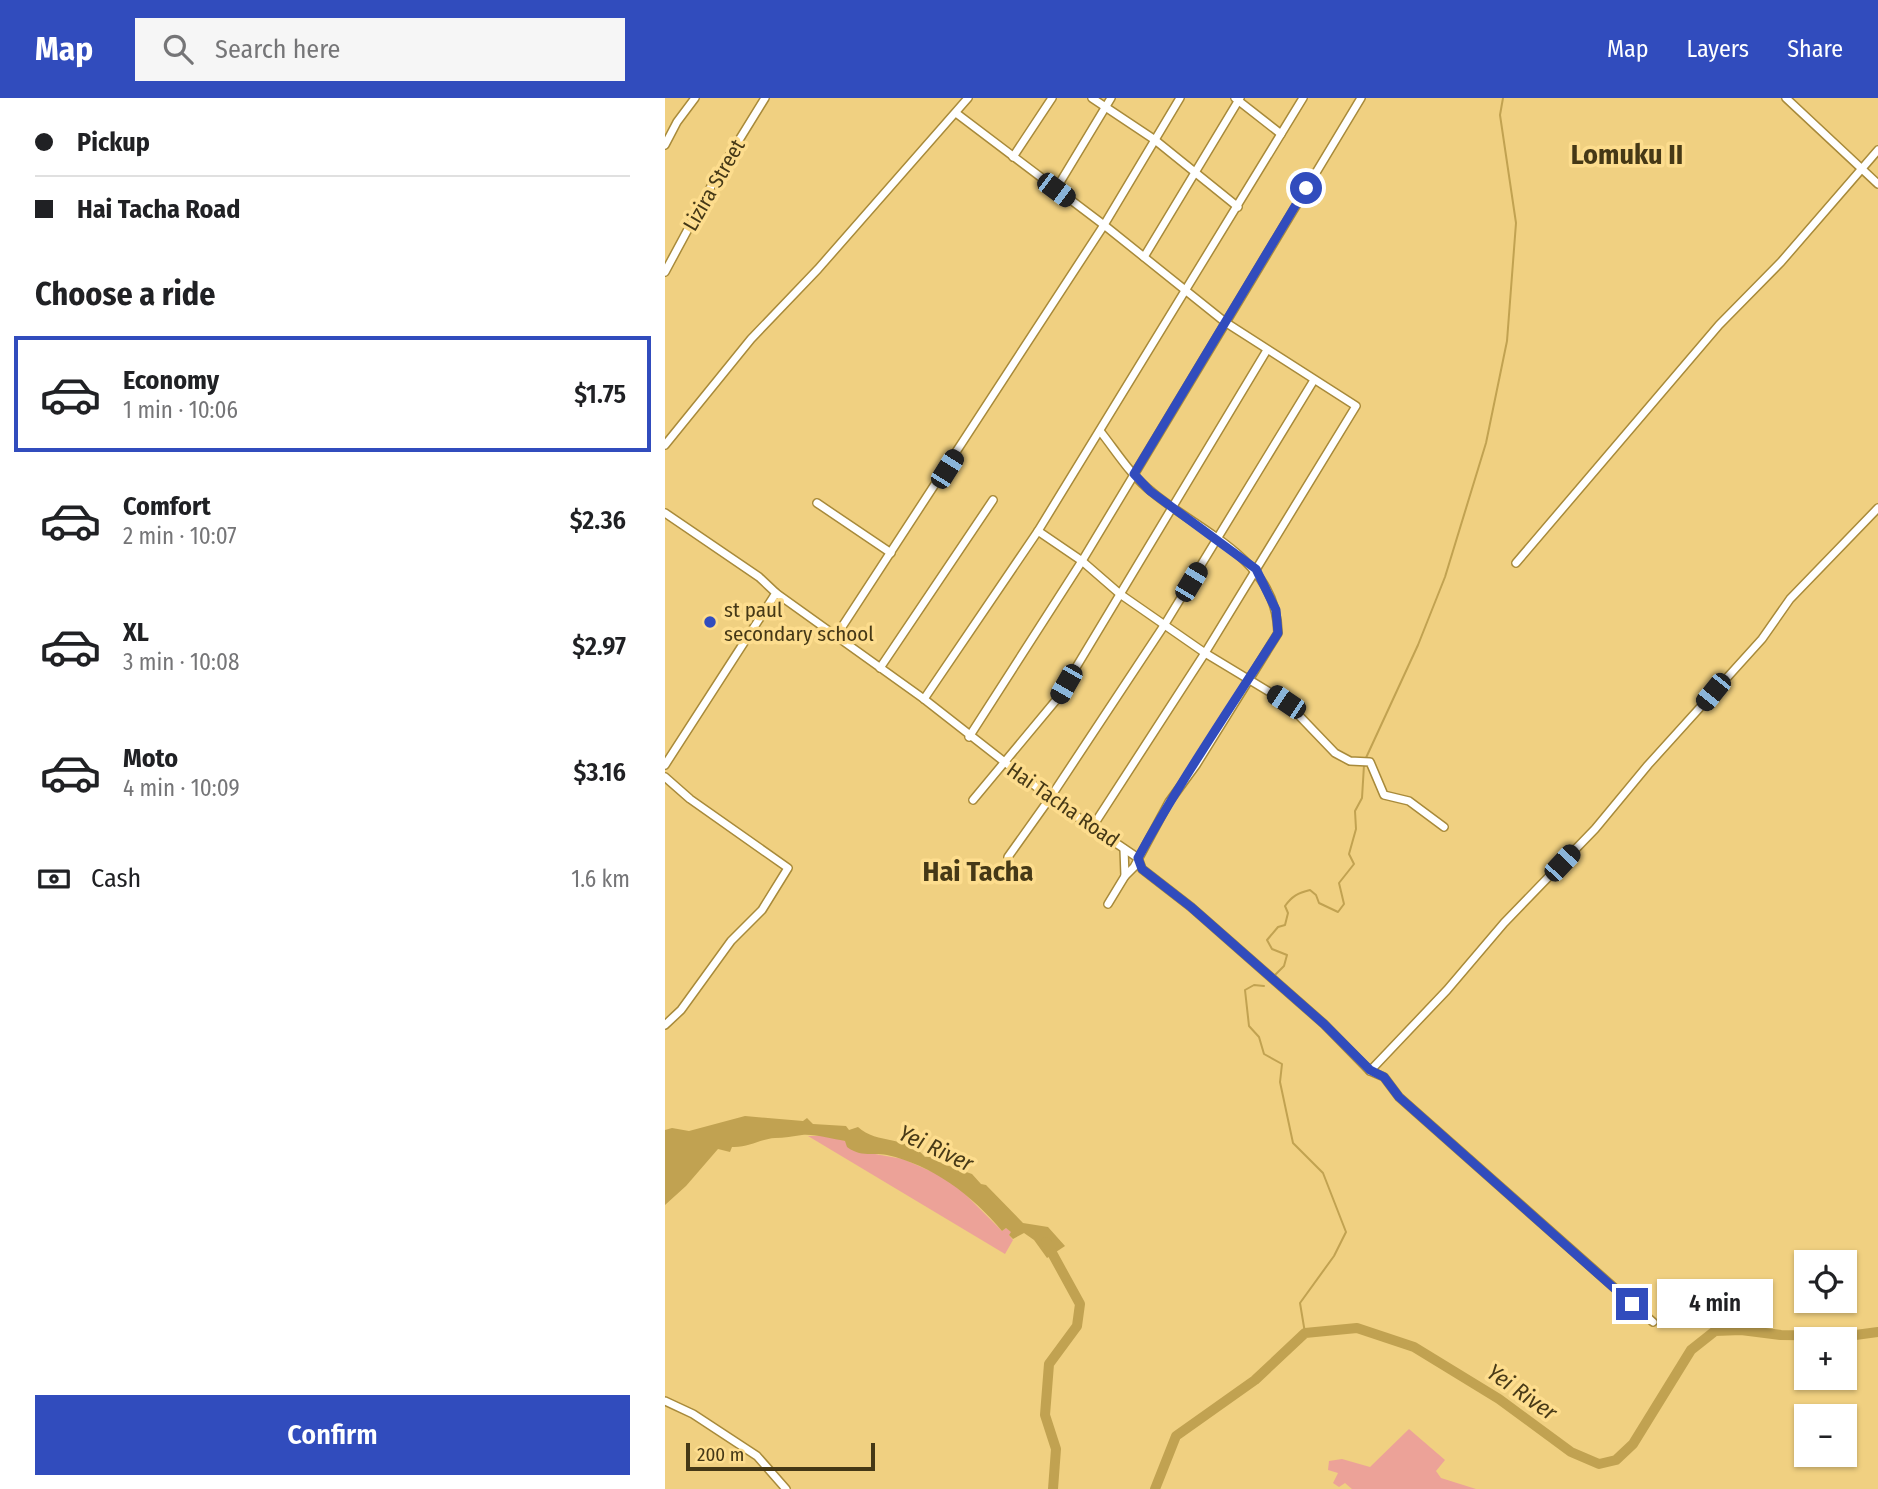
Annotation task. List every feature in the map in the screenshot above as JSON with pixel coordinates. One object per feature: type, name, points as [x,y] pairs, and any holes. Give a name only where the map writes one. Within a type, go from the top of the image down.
[{"type":"street","points":[[665,145],[677,122],[695,98]]},
{"type":"street","name":"Lizira Street","points":[[665,272],[715,179],[765,98]]},
{"type":"street","points":[[665,445],[751,339],[818,269],[968,98]]},
{"type":"street","points":[[1013,157],[1052,98]]},
{"type":"street","points":[[1092,98],[1155,139],[1238,207]]},
{"type":"street","points":[[1056,190],[1111,98]]},
{"type":"street","points":[[836,636],[1104,225],[1180,98]]},
{"type":"street","points":[[924,699],[1038,531],[1303,98]]},
{"type":"street","points":[[969,737],[1082,561],[1361,98]]},
{"type":"street","points":[[1786,98],[1878,184]]},
{"type":"street","points":[[1144,257],[1238,99],[1281,134]]},
{"type":"street","points":[[956,113],[1104,225],[1225,322],[1356,406],[1205,653],[1093,826]]},
{"type":"street","points":[[1516,562],[1719,325],[1781,262],[1878,150]]},
{"type":"street","points":[[974,800],[1057,699],[1267,350]]},
{"type":"street","points":[[1008,867],[1008,857],[1051,798],[1165,624],[1314,380]]},
{"type":"street","points":[[1100,431],[1150,491],[1256,569],[1276,610],[1278,633],[1196,765],[1169,802],[1138,858],[1108,904]]},
{"type":"street","points":[[880,668],[993,500]]},
{"type":"street","points":[[817,503],[891,553]]},
{"type":"street","points":[[1370,1070],[1595,829],[1648,765],[1762,639],[1790,600],[1878,509]]},
{"type":"street","name":"Hai Tacha Road","points":[[665,513],[759,577],[776,593],[924,699],[1003,764],[1138,858],[1142,869],[1191,907],[1324,1024],[1370,1070],[1384,1077],[1399,1097],[1653,1322]]},
{"type":"street","points":[[1038,531],[1082,561],[1120,594],[1293,709],[1335,753],[1350,761],[1370,762],[1384,795],[1409,801],[1444,827]]},
{"type":"street","points":[[665,765],[776,593]]},
{"type":"street","points":[[665,777],[690,799],[789,868],[762,910],[731,942],[681,1010],[665,1025]]},
{"type":"street","points":[[1124,848],[1125,876]]},
{"type":"street","points":[[665,1401],[693,1414],[757,1456],[786,1489]]},
{"type":"shaded area","points":[[745,1116],[803,1121],[807,1118],[813,1124],[846,1126],[849,1130],[858,1127],[874,1136],[910,1146],[925,1157],[935,1156],[941,1163],[972,1174],[1023,1223],[1048,1227],[1065,1246],[1047,1258],[1034,1240],[1024,1233],[1013,1239],[1009,1235],[1011,1232],[1006,1228],[1002,1231],[978,1205],[950,1183],[920,1166],[887,1155],[857,1152],[847,1147],[845,1141],[813,1135],[770,1139],[732,1147],[730,1152],[718,1149],[686,1186],[665,1205],[665,1130],[672,1128],[689,1131]]},
{"type":"shaded area","points":[[808,1136],[833,1136],[875,1154],[903,1159],[937,1174],[957,1186],[1002,1231],[1006,1228],[1012,1232],[1009,1235],[1013,1240],[1005,1254]]},
{"type":"shaded area","points":[[1409,1429],[1445,1460],[1436,1471],[1441,1478],[1476,1489],[1352,1489],[1345,1483],[1339,1487],[1333,1483],[1338,1473],[1328,1470],[1329,1461],[1342,1459],[1370,1467]]},
{"type":"waterway","points":[[1365,760],[1418,645],[1445,577],[1486,443],[1507,341],[1516,223],[1500,115],[1503,98]]},
{"type":"waterway","points":[[1274,976],[1284,966],[1287,955],[1272,949],[1267,940],[1278,927],[1285,925],[1288,913],[1285,906],[1290,900],[1310,890],[1319,903],[1338,912],[1344,904],[1339,883],[1354,864],[1349,854],[1356,829],[1355,811],[1362,798],[1364,765]]},
{"type":"waterway","points":[[1264,986],[1254,985],[1245,990],[1249,1026],[1259,1037],[1264,1054],[1282,1064],[1280,1082],[1293,1143],[1323,1173],[1346,1232],[1334,1256],[1300,1303],[1305,1333]]},
{"type":"waterway","name":"Yei River","points":[[1046,1242],[1080,1304],[1077,1326],[1049,1364],[1045,1415],[1056,1449],[1053,1489]]},
{"type":"waterway","name":"Yei River","points":[[1155,1489],[1176,1436],[1255,1380],[1305,1333],[1357,1328],[1414,1347],[1499,1399],[1571,1452],[1599,1464],[1616,1460],[1633,1444],[1691,1350],[1715,1331],[1848,1336],[1878,1332]]},
{"type":"place","name":"st paul secondary school","points":[[710,622]]},
{"type":"district","name":"Lomuku II","points":[[1627,154]]},
{"type":"district","name":"Hai Tacha","points":[[978,871]]},
{"type":"route","points":[[1306,188],[1134,474],[1150,491],[1256,569],[1259,579],[1270,594],[1278,624],[1278,633],[1196,765],[1169,802],[1138,858],[1142,869],[1191,907],[1324,1024],[1370,1070],[1384,1077],[1399,1097],[1632,1304]]}]
